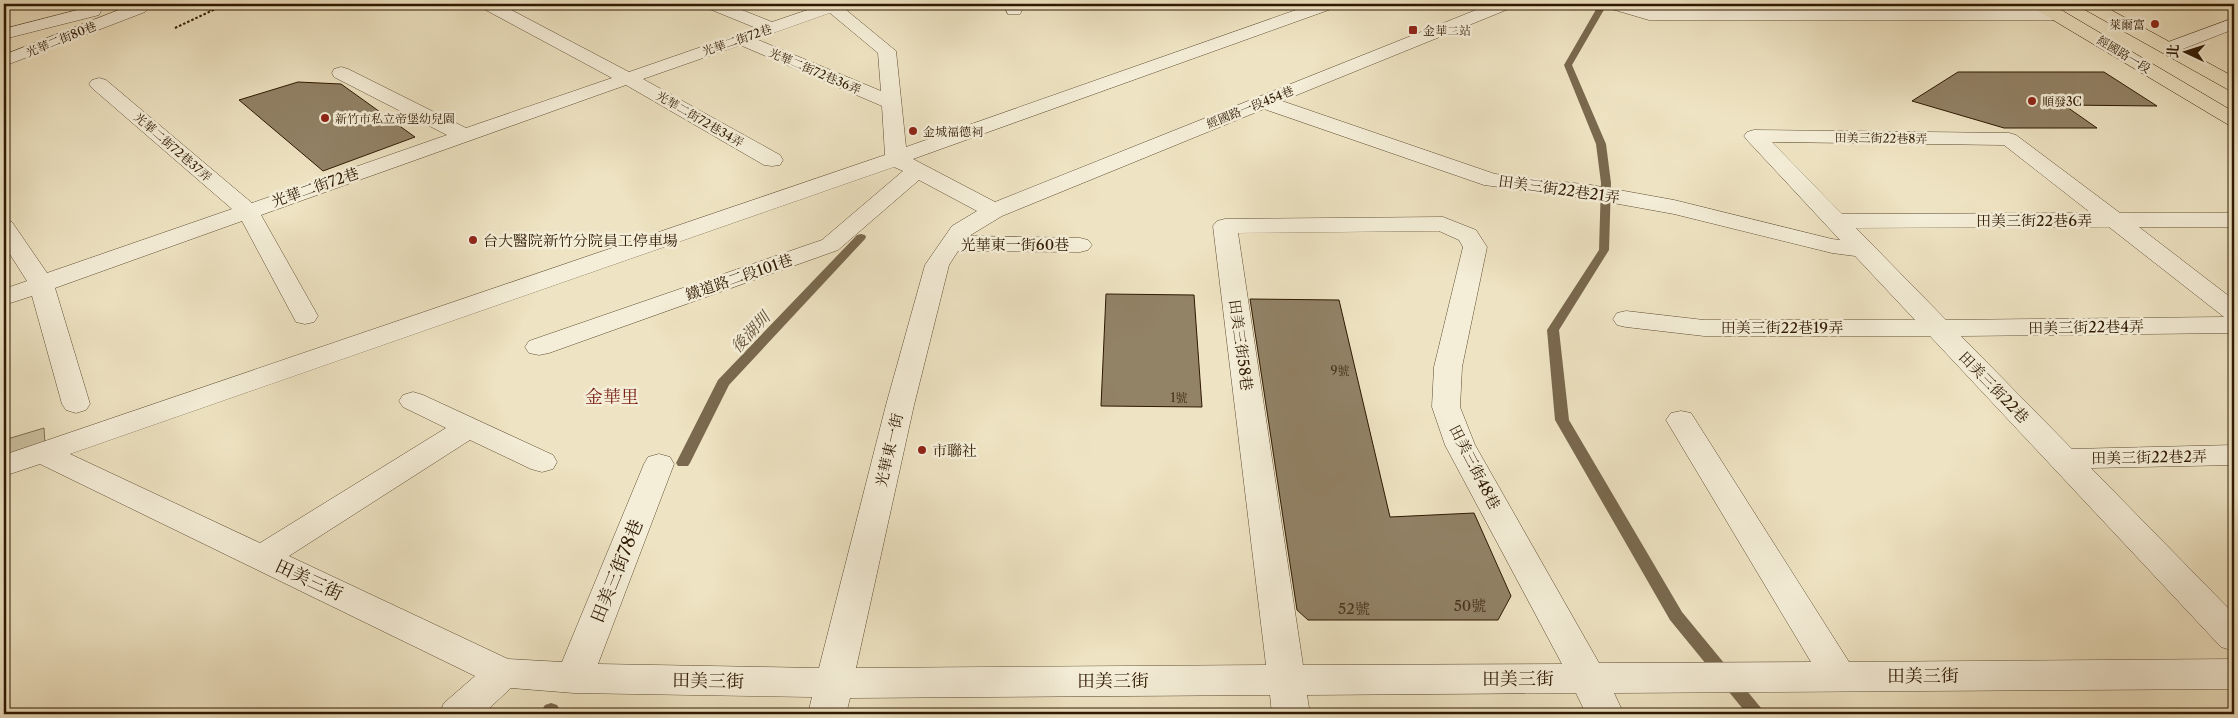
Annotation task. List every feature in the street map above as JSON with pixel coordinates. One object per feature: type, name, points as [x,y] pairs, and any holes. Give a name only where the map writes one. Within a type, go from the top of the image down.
[{"type":"main road","name":"經國路一段","points":[[2039,4],[2234,120]]},
{"type":"main road","name":"經國路一段","points":[[2088,4],[2234,85]]},
{"type":"street","points":[[4,34],[122,4]]},
{"type":"street","name":"光華二街80巷","points":[[4,61],[140,8],[145,4]]},
{"type":"street","points":[[488,4],[627,78]]},
{"type":"street","points":[[713,4],[772,28]]},
{"type":"street","points":[[4,466],[907,164],[1328,4]]},
{"type":"street","name":"經國路一段454巷","points":[[994,211],[1505,4]]},
{"type":"street","points":[[1614,4],[1649,15],[2057,15]]},
{"type":"street","points":[[839,5],[887,51],[890,102],[907,164],[994,211]]},
{"type":"street","name":"光華二街72巷","points":[[4,296],[839,5]]},
{"type":"street","points":[[2170,48],[2234,23]]},
{"type":"street","name":"光華二街72巷36弄","points":[[740,39],[890,102]]},
{"type":"street","points":[[341,73],[464,135]]},
{"type":"street","name":"光華二街72巷34弄","points":[[627,78],[772,160]]},
{"type":"street","name":"光華二街72巷37弄","points":[[99,84],[248,211]]},
{"type":"street","name":"田美三街22巷21弄","points":[[1264,102],[1492,180],[1591,192],[1674,207],[1832,246],[1861,249]]},
{"type":"street","name":"田美三街22巷8弄","points":[[1754,136],[2009,139],[2115,220]]},
{"type":"street","name":"田美三街22巷","points":[[1754,136],[2234,637]]},
{"type":"street","name":"鐵道路二段101巷","points":[[539,348],[830,244],[907,164]]},
{"type":"street","points":[[248,211],[305,316]]},
{"type":"street","name":"光華東一街","points":[[831,699],[900,405],[937,265],[960,231],[994,211]]},
{"type":"street","name":"田美三街22巷6弄","points":[[1834,220],[2234,220]]},
{"type":"street","points":[[2115,220],[2234,312]]},
{"type":"street","name":"田美三街48巷","points":[[1443,224],[1468,235],[1475,247],[1448,367],[1446,407],[1460,445],[1588,678],[1605,714]]},
{"type":"street","name":"田美三街58巷","points":[[1290,697],[1225,226],[1443,224]]},
{"type":"street","points":[[4,227],[41,284],[76,404]]},
{"type":"street","name":"光華東一街60巷","points":[[951,244],[1080,245]]},
{"type":"street","name":"田美三街22巷19弄","points":[[1626,319],[1652,324],[1698,327],[1938,328]]},
{"type":"street","name":"田美三街22巷4弄","points":[[1938,328],[2234,325]]},
{"type":"street","points":[[413,401],[542,462]]},
{"type":"street","points":[[1681,420],[1839,677]]},
{"type":"street","points":[[262,558],[469,427]]},
{"type":"street","name":"田美三街","points":[[42,453],[503,673],[831,699],[1290,697],[1588,678],[2234,674]]},
{"type":"street","name":"田美三街22巷2弄","points":[[2064,459],[2234,455]]},
{"type":"street","name":"田美三街78巷","points":[[574,678],[660,464]]},
{"type":"street","points":[[458,714],[503,673]]},
{"type":"path","points":[[145,4],[214,10]]},
{"type":"path","points":[[175,28],[226,4]]},
{"type":"shaded area","points":[[44,428],[45,444],[4,457],[4,440]]},
{"type":"building","name":"順發3C","points":[[1958,72],[2104,72],[2157,106],[2064,105],[2097,128],[2004,128],[1912,101]]},
{"type":"building","name":"新竹市私立帝堡幼兒園","points":[[298,82],[341,84],[415,137],[323,171],[239,100]]},
{"type":"building","points":[[1106,294],[1194,295],[1202,407],[1101,406]]},
{"type":"building","points":[[1250,299],[1339,300],[1390,517],[1474,513],[1511,596],[1498,620],[1308,620],[1297,610]]},
{"type":"waterway","points":[[1601,8],[1568,65],[1601,144],[1606,183],[1604,250],[1553,330],[1562,420],[1676,616],[1757,714]]},
{"type":"waterway","name":"後湖圳","points":[[683,463],[723,383],[861,237]]},
{"type":"waterway","name":"後湖圳","points":[[548,714],[551,710]]},
{"type":"place","name":"萊爾富","points":[[2155,24]]},
{"type":"place","name":"金華二站","points":[[1413,30]]},
{"type":"place","name":"順發3C","points":[[2032,101]]},
{"type":"place","name":"新竹市私立帝堡幼兒園","points":[[325,118]]},
{"type":"place","name":"金城福德祠","points":[[913,131]]},
{"type":"place","name":"台大醫院新竹分院員工停車場","points":[[473,240]]},
{"type":"place","name":"市聯社","points":[[922,450]]},
{"type":"district","name":"金華里","points":[[612,397]]}]
